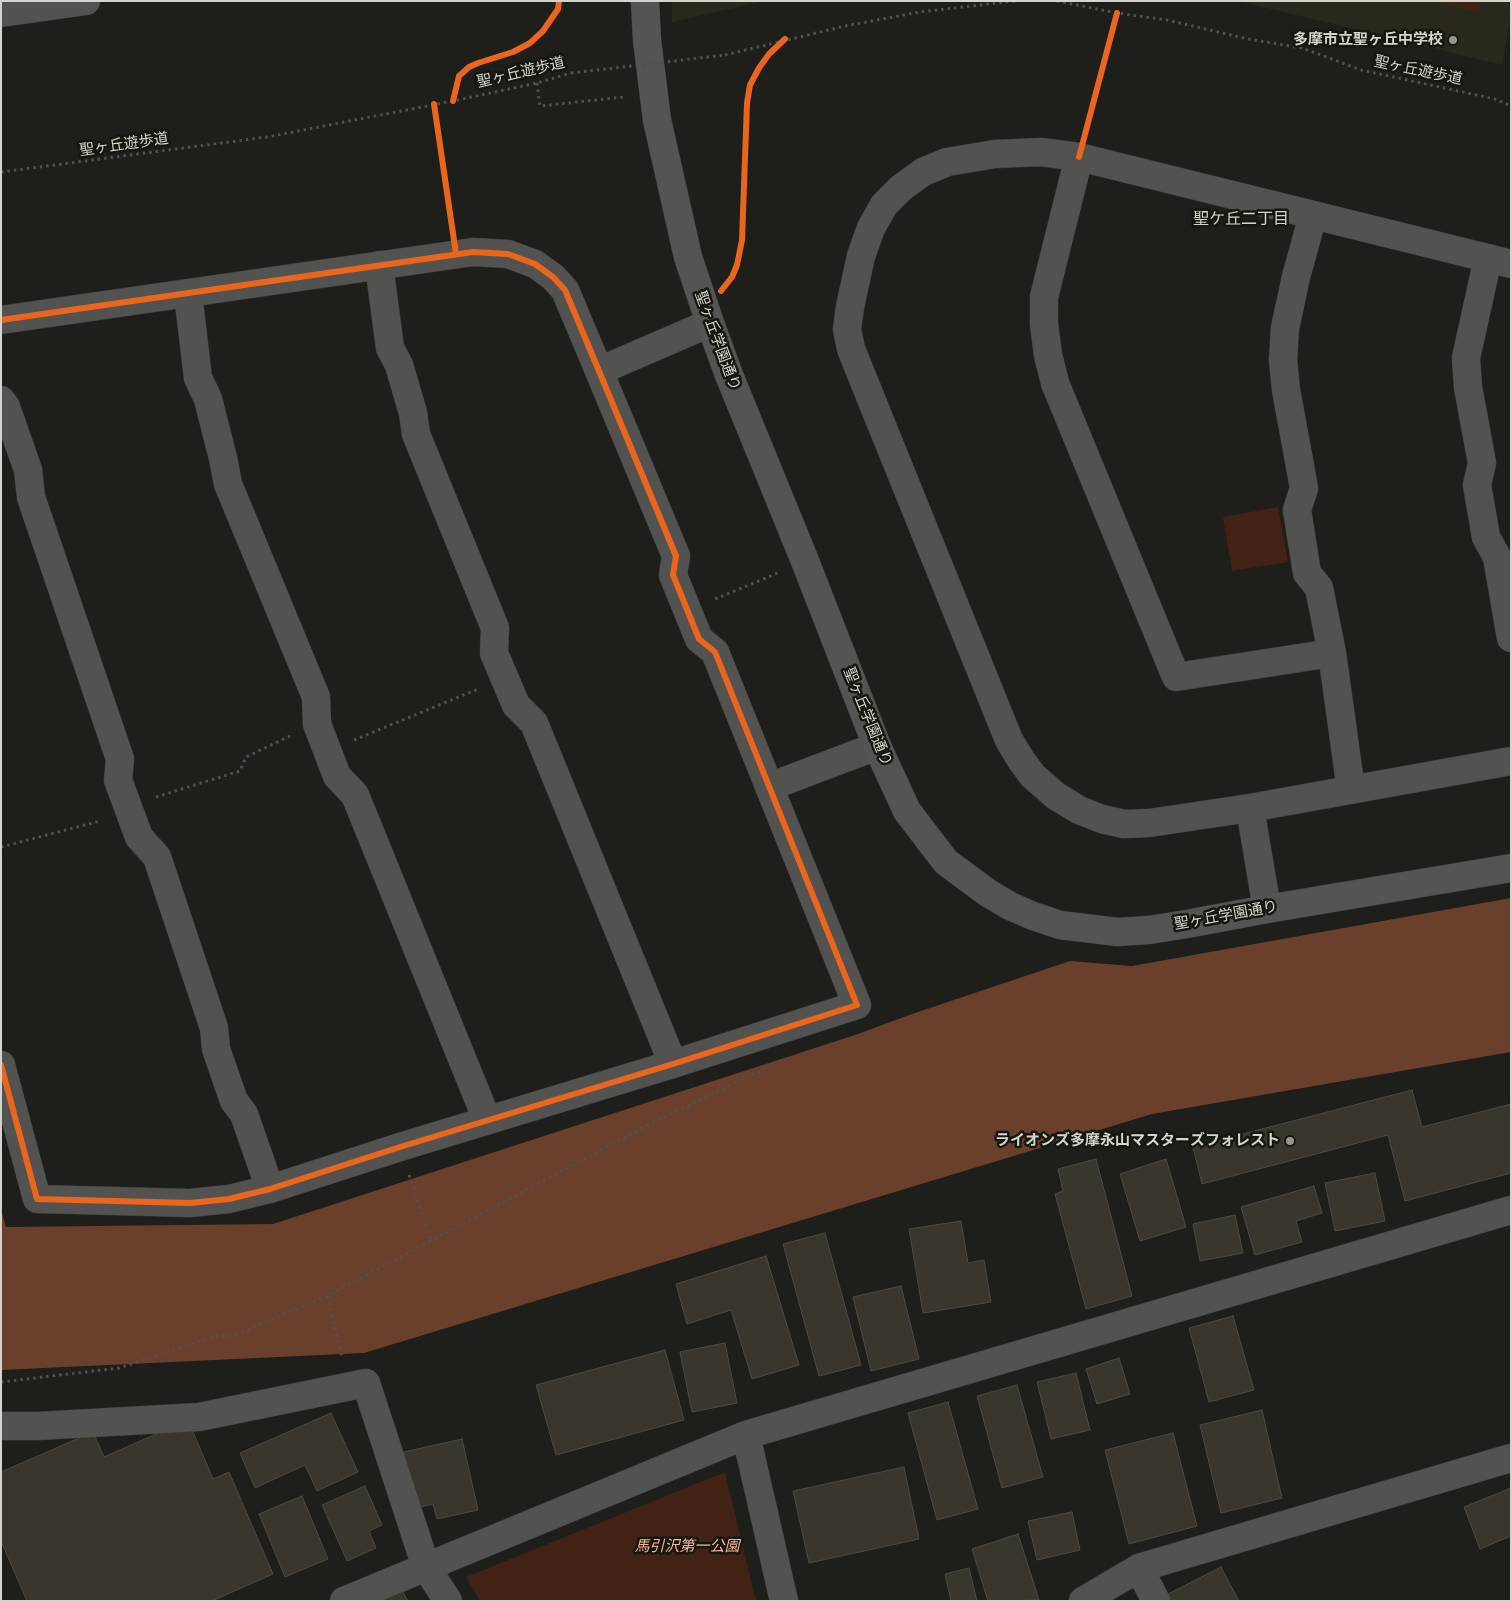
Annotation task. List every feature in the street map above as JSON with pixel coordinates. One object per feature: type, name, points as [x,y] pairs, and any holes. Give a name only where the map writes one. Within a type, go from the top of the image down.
[{"type":"street","points":[[1,13],[86,1]]},
{"type":"street","name":"聖ヶ丘学園通り","points":[[645,1],[647,40],[657,120],[688,257],[710,323],[729,376],[806,562],[876,746],[908,811],[946,862],[988,893],[1010,906],[1033,916],[1060,925],[1117,932],[1149,930],[1267,908],[1511,868]]},
{"type":"street","points":[[1511,638],[1497,557],[1486,537],[1477,485],[1482,463],[1468,387],[1466,358],[1499,261],[1079,157],[1041,152],[995,154],[947,162],[923,172],[901,188],[884,205],[871,228],[861,256],[847,329],[851,349],[1009,740],[1021,760],[1034,776],[1056,796],[1079,810],[1102,819],[1124,824],[1250,808],[1511,761]]},
{"type":"street","points":[[1079,157],[1044,297],[1044,324],[1048,355],[1055,383],[1176,677],[1332,653]]},
{"type":"street","points":[[1313,215],[1296,277],[1287,320],[1283,360],[1286,390],[1304,488],[1297,510],[1307,573],[1319,588],[1332,653],[1351,790]]},
{"type":"street","points":[[1,320],[473,252],[508,254],[535,264],[552,277],[566,290],[676,556],[673,575],[699,639],[715,652],[857,1005],[270,1189],[230,1199],[190,1203],[37,1199],[1,1065]]},
{"type":"street","points":[[379,265],[390,348],[398,364],[413,413],[416,434],[495,628],[494,653],[516,705],[534,723],[673,1064]]},
{"type":"street","points":[[188,294],[198,378],[208,399],[228,484],[316,697],[317,724],[337,776],[355,795],[487,1120]]},
{"type":"street","points":[[599,371],[710,323]]},
{"type":"street","points":[[1,400],[6,407],[28,470],[31,497],[120,759],[118,780],[139,837],[157,857],[214,1028],[216,1048],[234,1101],[244,1114],[270,1189]]},
{"type":"street","points":[[769,787],[876,746]]},
{"type":"street","points":[[1250,808],[1267,908]]},
{"type":"street","points":[[344,1601],[746,1435],[1511,1210]]},
{"type":"street","points":[[1,1426],[38,1426],[199,1417],[366,1383],[426,1567],[448,1601]]},
{"type":"street","points":[[746,1435],[784,1601]]},
{"type":"street","points":[[1083,1601],[1140,1568],[1511,1458]]},
{"type":"street","points":[[1140,1568],[1156,1601]]},
{"type":"path","points":[[452,101],[459,76],[469,67],[513,52],[530,43],[543,31],[558,9],[559,1]]},
{"type":"path","points":[[1079,157],[1117,13]]},
{"type":"path","points":[[726,284],[732,278],[737,265],[742,240],[747,103],[750,85],[764,61],[785,39]]},
{"type":"path","points":[[537,83],[540,106],[629,96]]},
{"type":"path","points":[[434,104],[456,254]]},
{"type":"path","points":[[711,601],[786,570]]},
{"type":"path","points":[[351,741],[505,678]]},
{"type":"path","points":[[153,798],[240,771],[246,757],[317,724]]},
{"type":"path","points":[[1,846],[130,813]]},
{"type":"path","points":[[1,1382],[119,1368],[216,1336],[233,1336],[327,1296],[654,1122],[773,1066]]},
{"type":"path","points":[[400,1147],[431,1240]]},
{"type":"path","points":[[327,1296],[350,1386]]},
{"type":"shaded area","points":[[672,1],[765,1],[672,22]]},
{"type":"shaded area","name":"多摩市立聖ヶ丘中学校","points":[[1238,1],[1511,1],[1511,15],[1502,65]]},
{"type":"shaded area","points":[[1511,898],[1511,1052],[1152,1114],[364,1353],[1,1370],[1,1210],[6,1227],[273,1224],[855,1035],[1070,961],[1132,966]]},
{"type":"green space","points":[[1429,1],[1481,1],[1479,12]]},
{"type":"green space","points":[[1278,507],[1288,562],[1232,571],[1223,517]]},
{"type":"green space","name":"馬引沢第一公園","points":[[725,1472],[756,1601],[480,1601],[466,1577]]},
{"type":"building","name":"ライオンズ多摩永山マスターズフォレスト","points":[[1412,1090],[1422,1127],[1511,1104],[1511,1173],[1405,1201],[1388,1135],[1202,1184],[1193,1147]]},
{"type":"building","points":[[1096,1159],[1132,1296],[1086,1309],[1055,1194],[1063,1191],[1058,1169]]},
{"type":"building","points":[[1166,1159],[1186,1227],[1140,1241],[1120,1174]]},
{"type":"building","points":[[1375,1173],[1385,1221],[1335,1231],[1325,1183]]},
{"type":"building","points":[[1314,1186],[1322,1213],[1296,1221],[1302,1242],[1255,1255],[1241,1207]]},
{"type":"building","points":[[1235,1215],[1243,1253],[1200,1261],[1193,1224]]},
{"type":"building","points":[[961,1221],[968,1263],[984,1260],[991,1302],[923,1313],[909,1229]]},
{"type":"building","points":[[825,1233],[861,1365],[819,1376],[783,1244]]},
{"type":"building","points":[[766,1256],[799,1365],[752,1379],[731,1310],[687,1324],[676,1284]]},
{"type":"building","points":[[901,1286],[919,1359],[871,1371],[853,1297]]},
{"type":"building","points":[[1233,1316],[1254,1390],[1209,1402],[1189,1328]]},
{"type":"building","points":[[725,1343],[737,1403],[692,1412],[680,1352]]},
{"type":"building","points":[[665,1350],[684,1420],[556,1455],[536,1385]]},
{"type":"building","points":[[1119,1358],[1130,1394],[1097,1404],[1086,1369]]},
{"type":"building","points":[[1076,1373],[1090,1430],[1051,1439],[1037,1382]]},
{"type":"building","points":[[1017,1385],[1043,1477],[1002,1488],[977,1396]]},
{"type":"building","points":[[948,1402],[978,1509],[937,1520],[908,1413]]},
{"type":"building","points":[[1262,1410],[1282,1498],[1221,1513],[1200,1425]]},
{"type":"building","points":[[331,1413],[358,1472],[317,1491],[305,1465],[255,1488],[240,1453]]},
{"type":"building","points":[[188,1420],[213,1479],[229,1472],[273,1574],[212,1601],[27,1601],[1,1541],[1,1472],[93,1432],[104,1457]]},
{"type":"building","points":[[1173,1433],[1197,1526],[1129,1544],[1105,1450]]},
{"type":"building","points":[[462,1439],[478,1510],[437,1519],[433,1504],[416,1508],[404,1452]]},
{"type":"building","points":[[904,1467],[919,1539],[809,1563],[793,1491]]},
{"type":"building","points":[[365,1486],[382,1525],[369,1531],[376,1548],[347,1561],[322,1505]]},
{"type":"building","points":[[1511,1488],[1511,1536],[1480,1549],[1464,1507]]},
{"type":"building","points":[[302,1496],[328,1559],[285,1577],[259,1514]]},
{"type":"building","points":[[1072,1512],[1080,1550],[1037,1560],[1028,1521]]},
{"type":"building","points":[[1018,1534],[1039,1600],[988,1601],[972,1549]]},
{"type":"building","points":[[1221,1567],[1239,1601],[1172,1601],[1168,1594]]},
{"type":"building","points":[[969,1568],[977,1601],[951,1601],[945,1574]]},
{"type":"building","points":[[401,1589],[408,1601],[382,1601]]},
{"type":"cycle path","name":"聖ヶ丘遊歩道","points":[[453,101],[459,76],[469,67],[513,52],[530,43],[543,31],[558,9],[559,1]]},
{"type":"cycle path","points":[[1079,157],[1117,13]]},
{"type":"cycle path","points":[[721,291],[732,277],[737,265],[742,240],[747,103],[750,85],[769,54],[785,39]]},
{"type":"cycle path","points":[[434,104],[456,254]]},
{"type":"cycle path","points":[[1,320],[473,252],[508,254],[535,264],[553,277],[565,290],[599,371],[676,556],[673,575],[699,639],[715,652],[857,1005],[270,1189],[229,1199],[190,1203],[37,1199],[1,1065]]},
{"type":"place","name":"多摩市立聖ヶ丘中学校","points":[[1453,40]]},
{"type":"place","name":"ライオンズ多摩永山マスターズフォレスト","points":[[1290,1141]]},
{"type":"district","name":"聖ケ丘二丁目","points":[[1241,220]]}]
